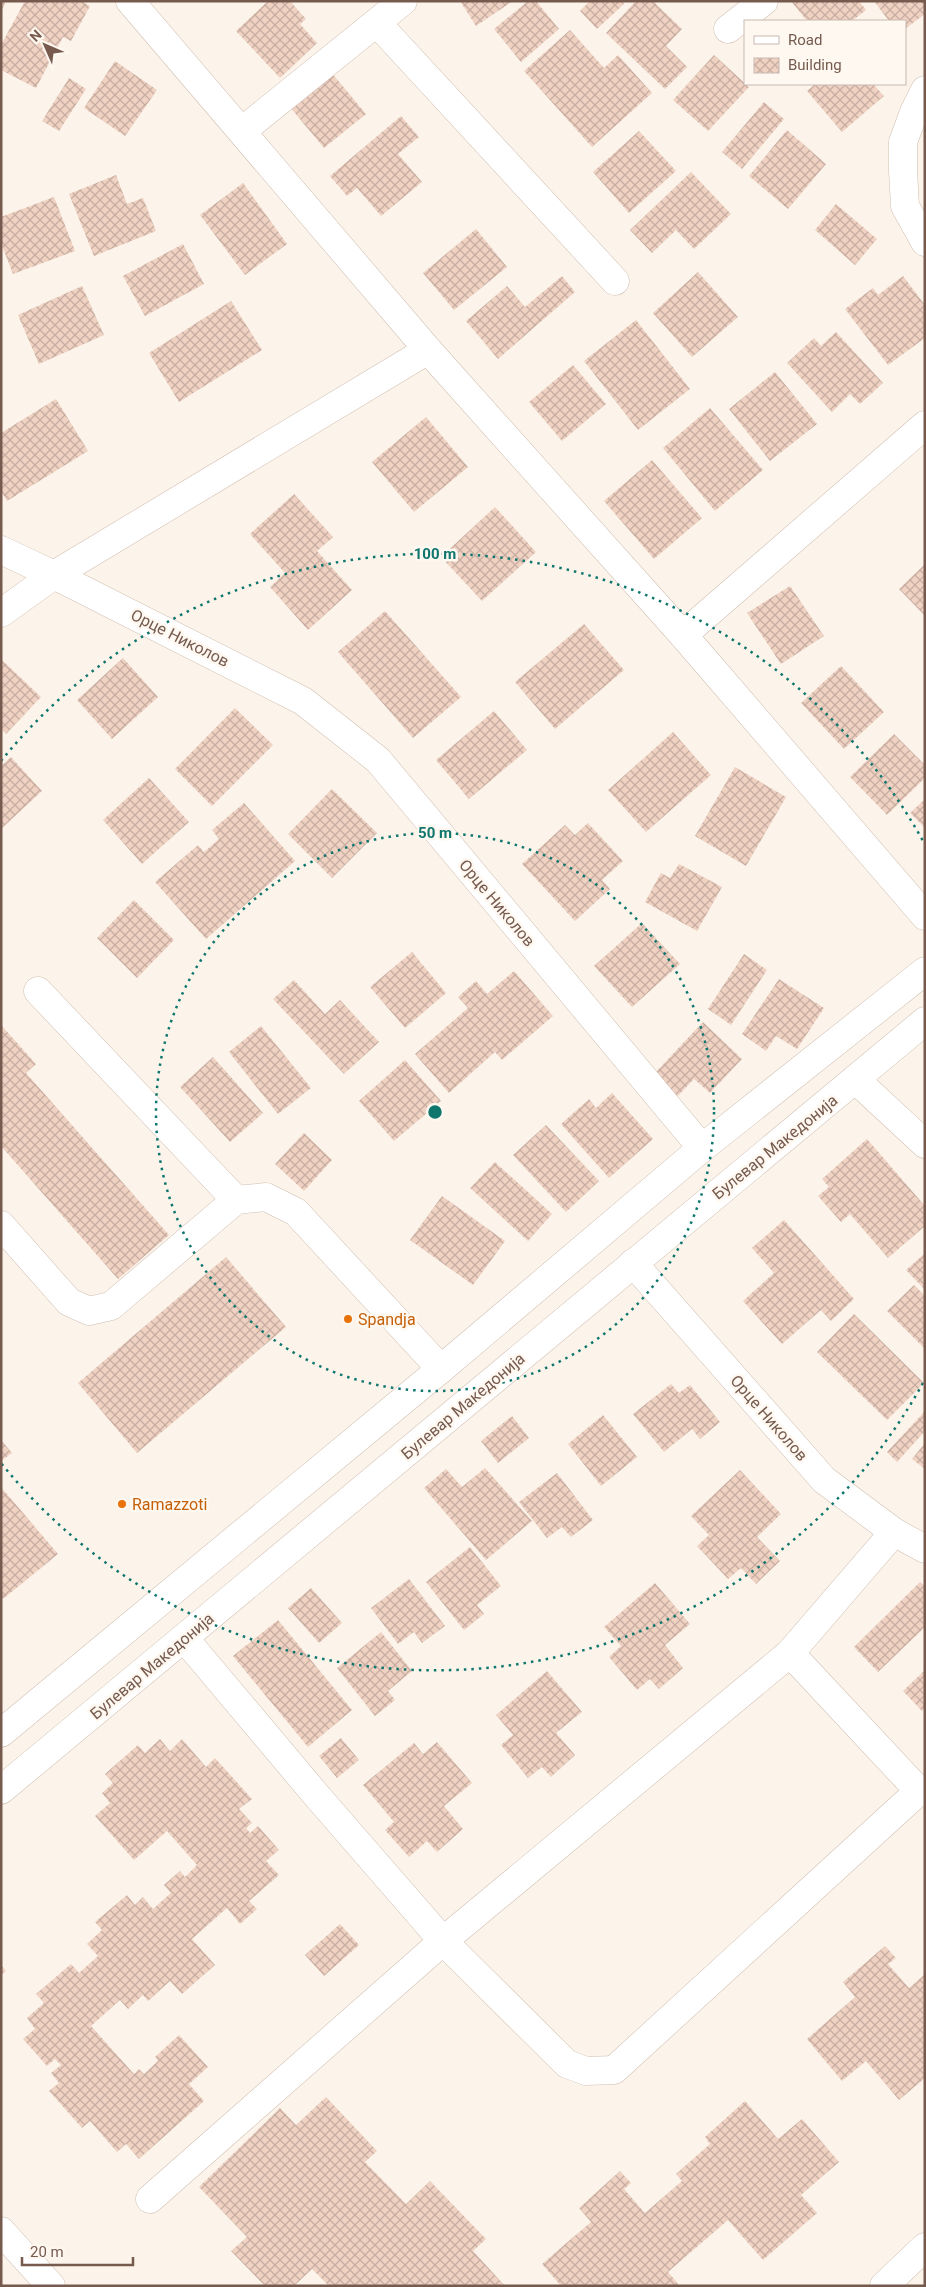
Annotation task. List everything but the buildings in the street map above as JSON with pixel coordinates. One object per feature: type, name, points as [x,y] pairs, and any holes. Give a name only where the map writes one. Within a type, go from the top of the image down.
[{"type":"street","points":[[130,1],[428,350],[683,635],[925,916]]},
{"type":"street","points":[[242,131],[403,1]]},
{"type":"street","points":[[728,29],[764,1]]},
{"type":"street","points":[[377,23],[615,281]]},
{"type":"street","points":[[925,90],[914,112],[904,142],[903,171],[905,206],[925,242]]},
{"type":"street","points":[[1,613],[54,574],[428,350]]},
{"type":"street","points":[[683,635],[925,425]]},
{"type":"street","name":"Орце Николов","points":[[1,550],[54,574],[303,701],[378,760],[702,1148]]},
{"type":"street","points":[[1,1733],[441,1369],[702,1148],[925,970]]},
{"type":"street","points":[[38,991],[236,1200]]},
{"type":"street","name":"Булевар Македонија","points":[[1,1790],[185,1639],[925,1021]]},
{"type":"street","points":[[856,1080],[925,1144]]},
{"type":"street","points":[[1,1225],[69,1302],[89,1311],[111,1306],[236,1200],[266,1196],[296,1212],[441,1369]]},
{"type":"street","name":"Орце Николов","points":[[633,1264],[824,1480],[894,1532],[925,1550]]},
{"type":"street","points":[[150,2198],[443,1940],[790,1653],[894,1532]]},
{"type":"street","points":[[185,1639],[317,1796],[443,1940],[567,2064],[586,2071],[614,2070],[919,1790],[790,1653]]},
{"type":"street","points":[[1,2231],[52,2286]]},
{"type":"street","points":[[884,2286],[925,2247]]},
{"type":"place","name":"Spandja","points":[[348,1319]]},
{"type":"place","name":"Ramazzoti","points":[[122,1504]]}]
